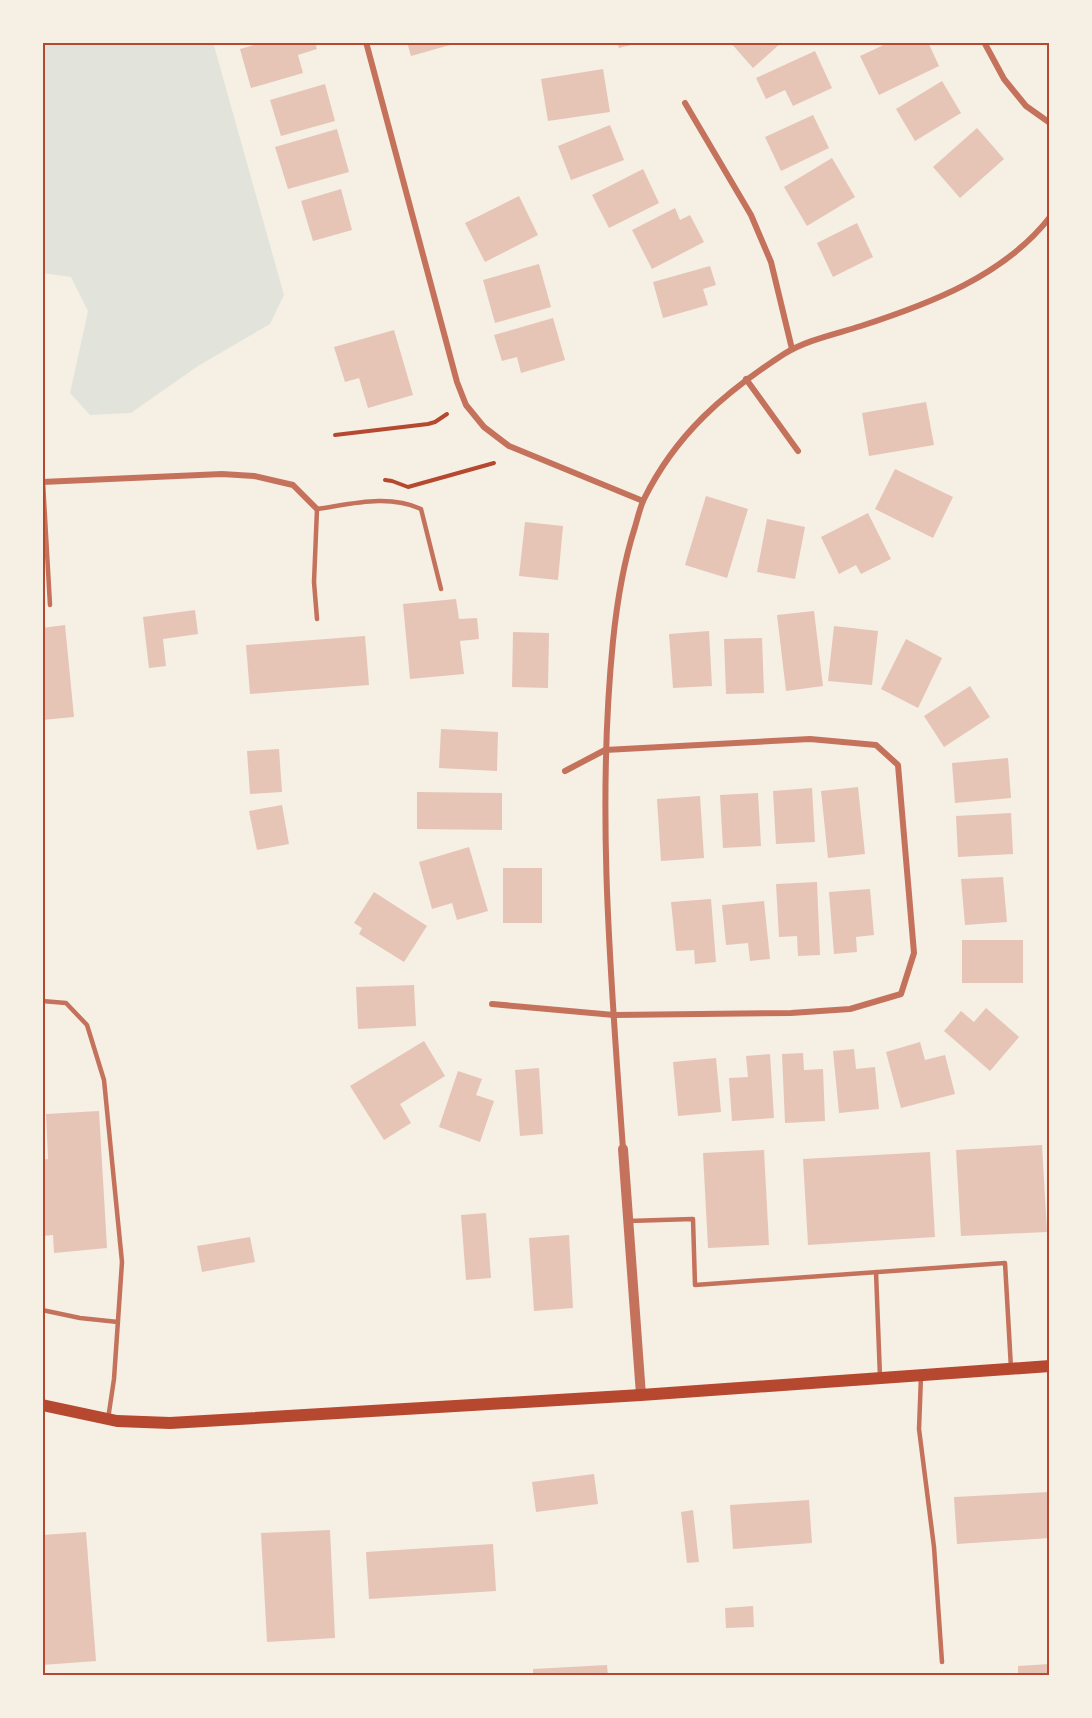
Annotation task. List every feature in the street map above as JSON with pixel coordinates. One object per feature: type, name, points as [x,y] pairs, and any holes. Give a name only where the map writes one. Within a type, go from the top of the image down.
[{"type":"main road","points":[[42,1405],[108,1419],[170,1423],[641,1395],[1050,1366]]},
{"type":"street","points":[[366,42],[454,370],[466,405],[484,427],[509,446],[643,501]]},
{"type":"street","points":[[984,42],[1004,79],[1026,106],[1050,123]]},
{"type":"street","points":[[685,103],[751,214],[771,262],[792,349]]},
{"type":"street","points":[[641,1395],[614,1015],[606,843],[605,750],[616,608],[627,552],[643,501],[671,454],[711,407],[746,379],[792,349],[910,310],[960,288],[1009,257],[1050,217]]},
{"type":"street","points":[[746,379],[798,451]]},
{"type":"street","points":[[42,482],[222,474],[254,476],[293,485],[317,509]]},
{"type":"street","points":[[492,1005],[614,1015],[790,1013],[850,1009],[901,994],[914,953],[898,765],[876,745],[810,739],[605,750],[565,771]]},
{"type":"lane","points":[[42,482],[50,605]]},
{"type":"lane","points":[[317,619],[314,582],[317,509],[378,500],[406,502],[422,509],[441,589]]},
{"type":"lane","points":[[42,1001],[66,1003],[87,1025],[104,1080],[122,1262],[114,1379],[108,1419]]},
{"type":"lane","points":[[628,1221],[693,1219],[695,1285],[1005,1263],[1011,1369]]},
{"type":"lane","points":[[876,1272],[880,1379]]},
{"type":"lane","points":[[42,1310],[80,1318],[118,1322]]},
{"type":"lane","points":[[921,1376],[919,1429],[934,1547],[942,1662]]},
{"type":"path","points":[[335,435],[428,424],[447,414]]},
{"type":"path","points":[[385,480],[392,480],[408,487],[494,463]]},
{"type":"shaded area","points":[[42,42],[213,42],[284,295],[270,324],[198,366],[131,413],[90,415],[70,393],[88,311],[71,277],[42,273]]},
{"type":"building","points":[[265,42],[315,42],[317,49],[298,55],[303,73],[251,88],[240,49]]},
{"type":"building","points":[[407,42],[457,42],[457,43],[411,56]]},
{"type":"building","points":[[617,42],[639,42],[639,43],[619,48]]},
{"type":"building","points":[[730,42],[782,42],[753,68]]},
{"type":"building","points":[[890,42],[928,42],[939,66],[879,95],[860,56]]},
{"type":"building","points":[[815,51],[832,88],[793,106],[785,90],[766,99],[756,78]]},
{"type":"building","points":[[603,69],[610,112],[548,121],[541,79]]},
{"type":"building","points":[[942,81],[961,113],[915,141],[896,109]]},
{"type":"building","points":[[325,84],[335,121],[281,136],[270,100]]},
{"type":"building","points":[[813,115],[829,148],[781,171],[765,137]]},
{"type":"building","points":[[610,125],[624,160],[571,180],[558,146]]},
{"type":"building","points":[[977,128],[1004,159],[960,198],[933,167]]},
{"type":"building","points":[[337,129],[349,172],[288,189],[275,147]]},
{"type":"building","points":[[832,158],[855,197],[807,226],[784,187]]},
{"type":"building","points":[[643,169],[659,203],[609,228],[592,195]]},
{"type":"building","points":[[341,189],[352,230],[313,241],[301,201]]},
{"type":"building","points":[[519,196],[538,235],[485,262],[465,223]]},
{"type":"building","points":[[675,208],[680,220],[690,215],[704,242],[652,269],[632,230]]},
{"type":"building","points":[[857,223],[873,257],[833,277],[817,243]]},
{"type":"building","points":[[539,264],[551,307],[495,323],[483,280]]},
{"type":"building","points":[[710,266],[716,285],[703,289],[708,305],[663,318],[653,282]]},
{"type":"building","points":[[553,318],[565,360],[521,373],[517,357],[502,361],[494,335]]},
{"type":"building","points":[[394,330],[413,395],[368,408],[359,378],[345,382],[334,347]]},
{"type":"building","points":[[926,402],[934,445],[869,456],[862,413]]},
{"type":"building","points":[[895,469],[953,497],[933,538],[875,509]]},
{"type":"building","points":[[706,496],[748,509],[727,578],[685,565]]},
{"type":"building","points":[[868,513],[891,559],[861,574],[856,565],[839,574],[821,537]]},
{"type":"building","points":[[767,519],[805,527],[795,579],[757,572]]},
{"type":"building","points":[[525,522],[563,526],[558,580],[519,576]]},
{"type":"building","points":[[456,599],[459,619],[477,618],[479,639],[460,641],[464,674],[410,679],[403,604]]},
{"type":"building","points":[[195,610],[198,634],[163,639],[166,666],[149,668],[143,617]]},
{"type":"building","points":[[814,611],[823,686],[786,691],[777,615]]},
{"type":"building","points":[[65,625],[74,717],[42,720],[42,628]]},
{"type":"building","points":[[834,626],[878,631],[872,685],[828,681]]},
{"type":"building","points":[[709,631],[712,686],[673,688],[669,634]]},
{"type":"building","points":[[513,632],[549,633],[548,688],[512,687]]},
{"type":"building","points":[[365,636],[369,685],[250,694],[246,645]]},
{"type":"building","points":[[762,638],[764,693],[726,694],[724,639]]},
{"type":"building","points":[[906,639],[942,658],[918,708],[881,689]]},
{"type":"building","points":[[970,686],[990,717],[944,747],[924,716]]},
{"type":"building","points":[[441,729],[498,732],[497,771],[439,768]]},
{"type":"building","points":[[279,749],[282,792],[250,794],[247,751]]},
{"type":"building","points":[[1008,758],[1011,798],[955,803],[952,763]]},
{"type":"building","points":[[858,787],[865,854],[828,858],[821,791]]},
{"type":"building","points":[[812,788],[815,842],[776,844],[773,791]]},
{"type":"building","points":[[417,792],[502,793],[502,830],[417,829]]},
{"type":"building","points":[[758,793],[761,846],[723,848],[720,795]]},
{"type":"building","points":[[700,796],[704,858],[661,861],[657,799]]},
{"type":"building","points":[[282,805],[289,844],[257,850],[249,811]]},
{"type":"building","points":[[1011,813],[1013,854],[958,857],[956,816]]},
{"type":"building","points":[[469,847],[488,911],[457,920],[452,903],[432,909],[419,862]]},
{"type":"building","points":[[503,868],[542,868],[542,923],[503,923]]},
{"type":"building","points":[[1003,877],[1007,922],[965,925],[961,879]]},
{"type":"building","points":[[817,882],[820,955],[798,956],[797,936],[779,937],[776,884]]},
{"type":"building","points":[[870,889],[874,935],[856,937],[857,952],[834,954],[829,892]]},
{"type":"building","points":[[374,892],[427,926],[404,962],[359,934],[362,928],[354,923]]},
{"type":"building","points":[[711,899],[716,962],[695,964],[694,950],[676,951],[671,902]]},
{"type":"building","points":[[764,901],[770,959],[750,961],[748,943],[726,945],[722,905]]},
{"type":"building","points":[[962,940],[1023,940],[1023,983],[962,983]]},
{"type":"building","points":[[414,985],[416,1026],[358,1029],[356,987]]},
{"type":"building","points":[[986,1008],[1019,1037],[990,1071],[944,1031],[961,1011],[974,1022]]},
{"type":"building","points":[[424,1041],[445,1076],[400,1104],[411,1123],[384,1140],[350,1086]]},
{"type":"building","points":[[920,1042],[925,1060],[945,1055],[955,1094],[901,1108],[886,1052]]},
{"type":"building","points":[[854,1049],[856,1069],[875,1067],[879,1109],[839,1113],[833,1051]]},
{"type":"building","points":[[803,1053],[804,1070],[823,1069],[825,1121],[785,1123],[782,1054]]},
{"type":"building","points":[[770,1054],[774,1118],[732,1121],[729,1078],[748,1077],[746,1056]]},
{"type":"building","points":[[716,1058],[721,1112],[678,1116],[673,1062]]},
{"type":"building","points":[[539,1068],[543,1134],[520,1136],[515,1070]]},
{"type":"building","points":[[458,1071],[482,1079],[476,1095],[494,1101],[480,1142],[439,1127]]},
{"type":"building","points":[[99,1111],[107,1248],[54,1253],[53,1235],[42,1236],[42,1160],[48,1159],[46,1114]]},
{"type":"building","points":[[1042,1145],[1047,1232],[961,1236],[956,1150]]},
{"type":"building","points":[[764,1150],[769,1245],[708,1248],[703,1153]]},
{"type":"building","points":[[930,1152],[935,1237],[808,1245],[803,1159]]},
{"type":"building","points":[[486,1213],[491,1278],[466,1280],[461,1215]]},
{"type":"building","points":[[569,1235],[573,1308],[534,1311],[529,1238]]},
{"type":"building","points":[[250,1237],[255,1262],[202,1272],[197,1246]]},
{"type":"building","points":[[594,1474],[598,1504],[536,1512],[532,1482]]},
{"type":"building","points":[[1049,1492],[1050,1538],[957,1544],[954,1497]]},
{"type":"building","points":[[809,1500],[812,1543],[733,1549],[730,1505]]},
{"type":"building","points":[[693,1510],[699,1562],[687,1563],[681,1512]]},
{"type":"building","points":[[330,1530],[335,1638],[267,1642],[261,1533]]},
{"type":"building","points":[[86,1532],[96,1661],[42,1665],[42,1535]]},
{"type":"building","points":[[493,1544],[496,1591],[369,1599],[366,1552]]},
{"type":"building","points":[[753,1606],[754,1627],[726,1628],[725,1608]]},
{"type":"building","points":[[1050,1664],[1050,1676],[1018,1676],[1018,1666]]},
{"type":"building","points":[[607,1665],[608,1676],[533,1676],[533,1669]]}]
